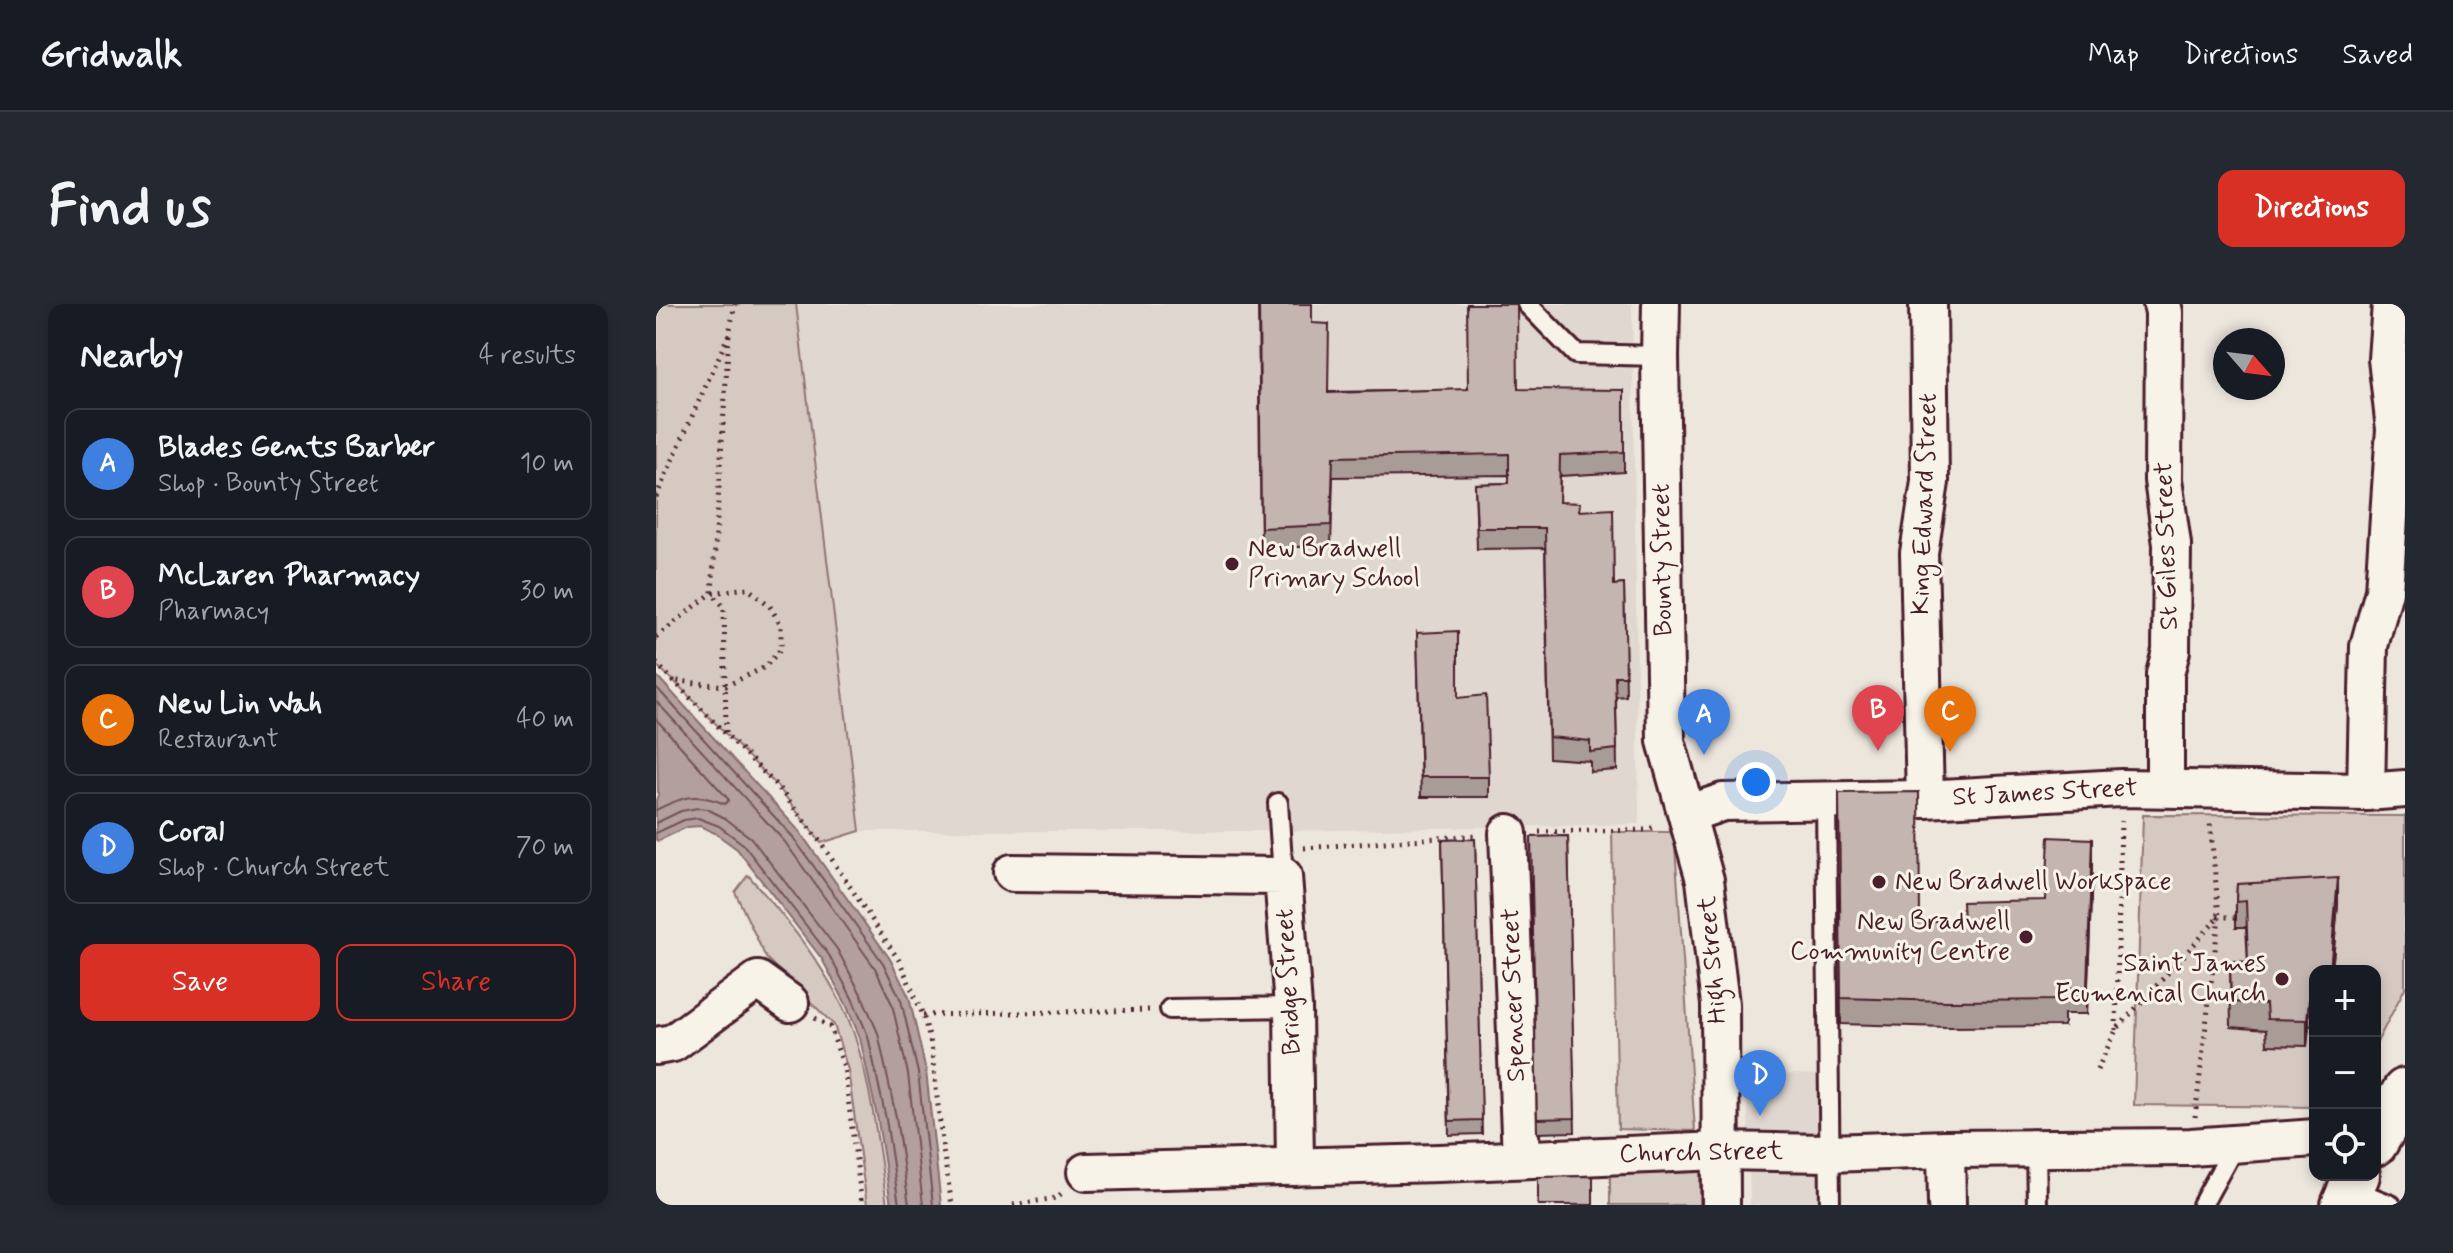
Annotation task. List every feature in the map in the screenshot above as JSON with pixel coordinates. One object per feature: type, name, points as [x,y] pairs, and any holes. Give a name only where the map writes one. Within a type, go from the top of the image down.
[{"type":"street","name":"Bounty Street","points":[[1661,304],[1666,741],[1687,814]]},
{"type":"street","name":"King Edward Street","points":[[1925,799],[1919,553],[1930,482],[1928,304]]},
{"type":"street","name":"St Giles Street","points":[[2162,304],[2163,480],[2172,544],[2171,651],[2165,674],[2165,788]]},
{"type":"street","points":[[2366,792],[2369,646],[2384,591],[2395,429],[2387,359],[2391,304]]},
{"type":"street","name":"St James Street","points":[[1687,814],[1723,802],[1925,799],[2121,788],[2366,792],[2405,789]]},
{"type":"street","name":"High Street","points":[[1687,814],[1705,880],[1720,1004],[1721,1205]]},
{"type":"street","name":"Spencer Street","points":[[1508,833],[1521,1158]]},
{"type":"street","name":"Bridge Street","points":[[1012,873],[1283,876],[1293,1007],[1295,1167]]},
{"type":"street","points":[[656,1046],[673,1043],[756,964],[790,1003]]},
{"type":"street","points":[[2381,1133],[2405,1091]]},
{"type":"street","name":"Church Street","points":[[1086,1172],[1720,1151],[1829,1153],[2191,1147],[2309,1139]]},
{"type":"street","points":[[1946,1149],[1947,1205]]},
{"type":"lane","points":[[1527,304],[1576,354],[1660,356]]},
{"type":"lane","points":[[1826,801],[1830,1205]]},
{"type":"lane","points":[[1278,803],[1283,876]]},
{"type":"lane","points":[[1170,1009],[1293,1007]]},
{"type":"lane","points":[[2202,1205],[2235,1145]]},
{"type":"lane","points":[[2036,1149],[2037,1205]]},
{"type":"lane","points":[[2351,1190],[2391,1205]]},
{"type":"path","points":[[710,595],[729,334],[735,304]]},
{"type":"path","points":[[656,497],[729,334]]},
{"type":"path","points":[[656,637],[710,595],[747,588],[769,605],[781,625],[781,649],[765,667],[726,686],[674,681]]},
{"type":"path","points":[[710,595],[724,607],[726,733]]},
{"type":"path","points":[[656,663],[778,787],[821,843],[900,962],[923,1015],[931,1044],[952,1205]]},
{"type":"path","points":[[2116,1030],[2121,788]]},
{"type":"path","points":[[2191,1147],[2219,917],[2209,815],[2210,789]]},
{"type":"path","points":[[2097,1070],[2116,1030],[2219,917],[2236,917]]},
{"type":"path","points":[[790,1003],[830,1027],[844,1067],[862,1205]]},
{"type":"path","points":[[923,1015],[1170,1009]]},
{"type":"path","points":[[1013,1205],[1056,1198],[1086,1172]]},
{"type":"shaded area","points":[[656,304],[796,304],[860,831],[821,843],[778,787],[656,665]]},
{"type":"shaded area","name":"New Bradwell Primary School","points":[[796,304],[1632,304],[1639,824],[1280,831],[860,831]]},
{"type":"shaded area","points":[[2143,815],[2405,816],[2405,988],[2381,1034],[2381,965],[2309,965],[2309,1107],[2134,1105]]},
{"type":"shaded area","points":[[1612,832],[1674,832],[1695,1131],[1618,1129]]},
{"type":"shaded area","points":[[748,875],[824,972],[847,1015],[866,1078],[887,1205],[867,1205],[848,1070],[834,1025],[766,958],[735,892]]},
{"type":"shaded area","points":[[1747,1073],[1823,1075],[1825,1205],[1750,1205]]},
{"type":"shaded area","points":[[1610,1170],[1700,1170],[1700,1205],[1610,1205]]},
{"type":"water","points":[[656,675],[799,831],[890,959],[909,997],[926,1071],[941,1205],[891,1205],[878,1121],[860,1038],[846,1004],[822,959],[737,849],[700,826],[687,827],[656,840]]},
{"type":"building","points":[[1259,304],[1312,304],[1312,323],[1329,324],[1328,393],[1468,389],[1467,304],[1517,304],[1518,389],[1624,390],[1624,452],[1560,455],[1559,502],[1580,503],[1579,511],[1613,509],[1614,585],[1624,584],[1626,676],[1615,676],[1617,749],[1590,752],[1590,741],[1549,737],[1545,528],[1477,528],[1475,484],[1509,483],[1509,454],[1333,457],[1331,525],[1261,528]]},
{"type":"building","points":[[1458,631],[1458,698],[1486,695],[1489,777],[1421,777],[1417,633]]},
{"type":"building","points":[[1919,792],[1920,921],[1963,921],[1962,902],[2046,900],[2049,837],[2092,839],[2087,988],[2064,988],[2064,1000],[1841,998],[1839,793]]},
{"type":"building","points":[[1568,836],[1575,1118],[1537,1119],[1531,837]]},
{"type":"building","points":[[1475,839],[1482,1120],[1449,1121],[1442,840]]},
{"type":"building","name":"Saint James Ecumenical Church","points":[[2338,878],[2331,965],[2309,965],[2307,1020],[2267,1019],[2266,1004],[2231,1002],[2230,961],[2248,962],[2246,901],[2236,902],[2237,884]]},
{"type":"building","points":[[1593,1176],[1593,1205],[1538,1205],[1538,1177]]},
{"type":"place","name":"New Bradwell Primary School","points":[[1232,564]]},
{"type":"place","name":"McLaren Pharmacy","points":[[1878,751]]},
{"type":"place","name":"New Lin Wah","points":[[1950,752]]},
{"type":"place","name":"Blades Gents Barber","points":[[1704,755]]},
{"type":"place","name":"New Bradwell Workspace","points":[[1879,882]]},
{"type":"place","name":"New Bradwell Community Centre","points":[[2026,937]]},
{"type":"place","name":"Saint James Ecumenical Church","points":[[2282,979]]},
{"type":"place","name":"Coral","points":[[1760,1116]]}]
